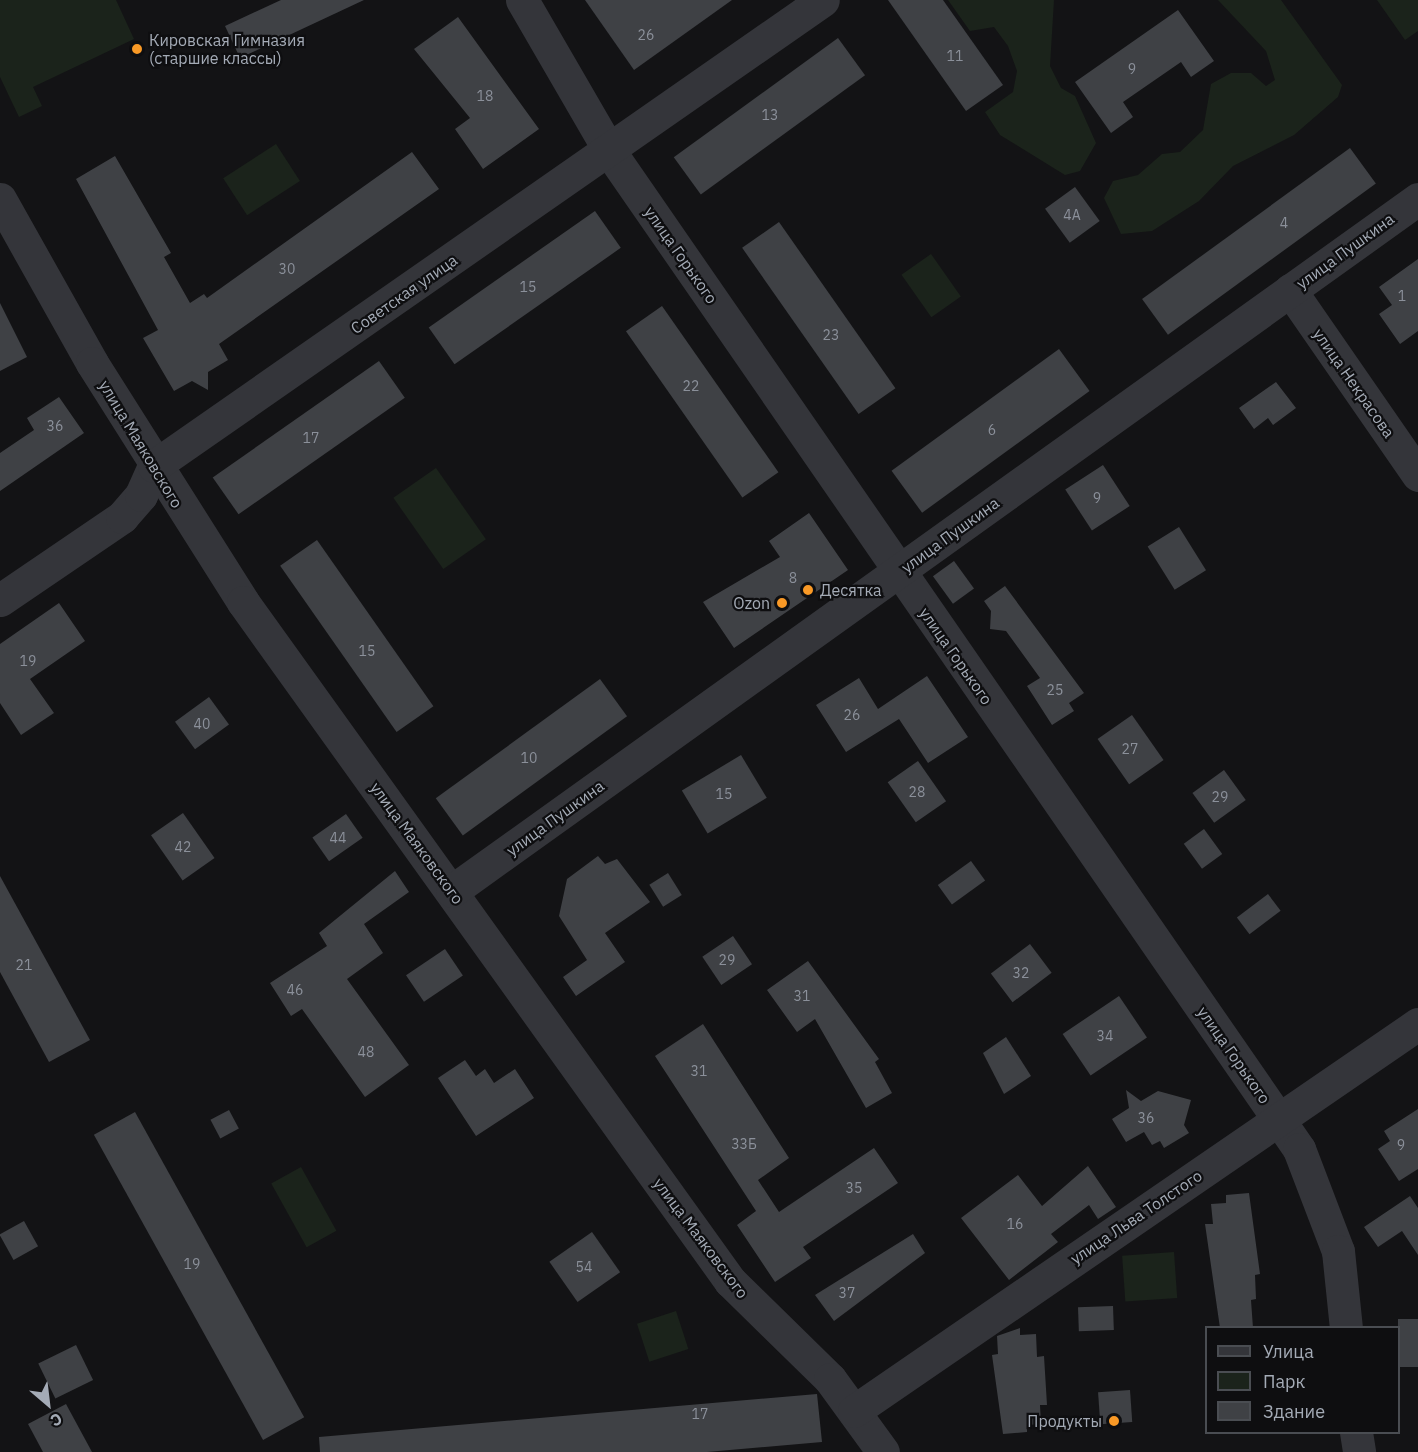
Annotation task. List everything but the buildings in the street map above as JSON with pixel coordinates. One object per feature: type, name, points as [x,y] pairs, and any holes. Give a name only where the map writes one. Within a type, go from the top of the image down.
[{"type":"street","name":"улица Горького","points":[[522,0],[610,152],[898,572],[1299,1149],[1326,1211],[1338,1251],[1346,1326]]},
{"type":"street","name":"Советская улица","points":[[154,466],[610,152],[823,0]]},
{"type":"street","name":"улица Пушкина","points":[[452,891],[1418,199]]},
{"type":"street","name":"улица Маяковского","points":[[0,200],[154,466],[225,576],[730,1281],[808,1355],[854,1410],[883,1452]]},
{"type":"street","name":"улица Некрасова","points":[[1290,291],[1418,475]]},
{"type":"street","points":[[0,600],[122,517],[141,495],[154,466]]},
{"type":"street","name":"улица Льва Толстого","points":[[854,1410],[1418,1024]]},
{"type":"street","points":[[1356,1434],[1359,1452]]},
{"type":"green space","points":[[0,0],[116,0],[134,39],[33,87],[42,106],[19,117],[0,77]]},
{"type":"green space","points":[[948,0],[1054,0],[1050,66],[1061,88],[1075,96],[1096,143],[1080,171],[1065,175],[1000,135],[985,112],[1013,92],[1017,71],[1008,46],[994,27],[970,31]]},
{"type":"green space","points":[[1218,0],[1281,0],[1342,85],[1338,97],[1294,135],[1233,166],[1199,201],[1152,231],[1121,234],[1104,198],[1113,181],[1138,175],[1162,154],[1180,152],[1203,130],[1211,84],[1231,73],[1251,73],[1266,86],[1275,80],[1266,51]]},
{"type":"green space","points":[[1377,0],[1418,0],[1418,31],[1405,40]]},
{"type":"green space","points":[[276,144],[300,181],[247,215],[223,178]]},
{"type":"green space","points":[[931,254],[961,297],[931,317],[902,275]]},
{"type":"green space","points":[[436,468],[486,539],[443,569],[393,498]]},
{"type":"green space","points":[[301,1167],[336,1231],[307,1247],[271,1183]]},
{"type":"green space","points":[[1174,1252],[1177,1298],[1125,1302],[1122,1256]]},
{"type":"green space","points":[[676,1311],[688,1349],[649,1362],[637,1324]]},
{"type":"place","name":"Кировская Гимназия (старшие классы)","points":[[137,49]]},
{"type":"place","name":"Десятка","points":[[808,590]]},
{"type":"place","name":"Ozon","points":[[782,603]]},
{"type":"place","name":"Продукты","points":[[1114,1421]]}]
